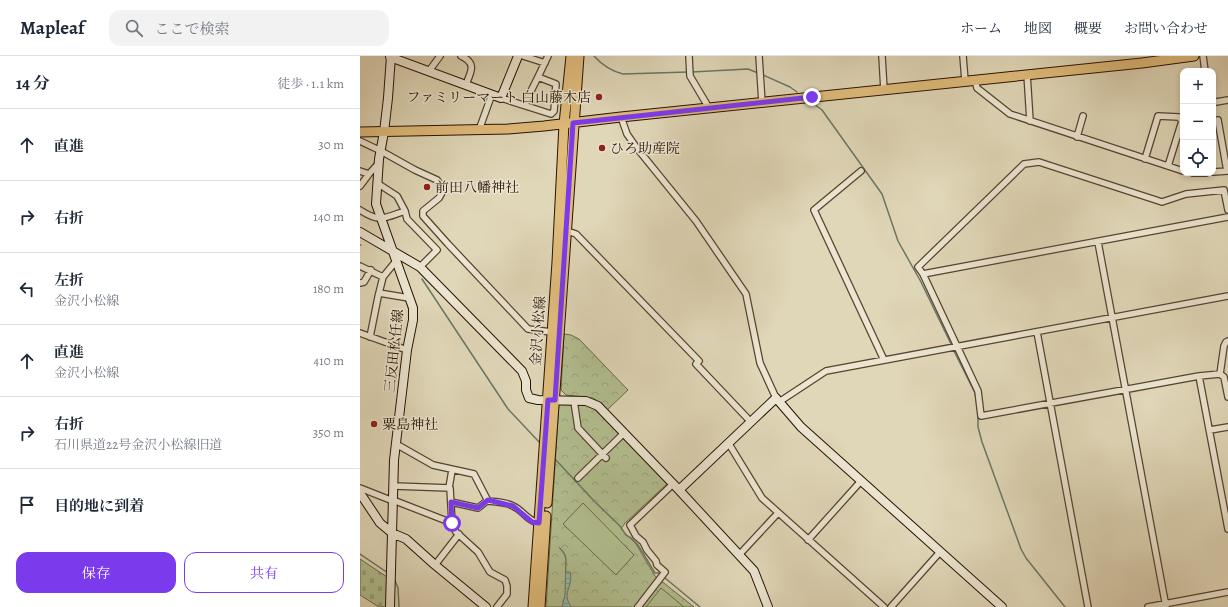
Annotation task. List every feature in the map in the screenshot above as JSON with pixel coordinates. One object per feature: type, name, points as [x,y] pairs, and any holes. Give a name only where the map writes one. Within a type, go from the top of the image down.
[{"type":"main road","name":"金沢小松線","points":[[533,607],[539,523],[567,231],[571,56]]},
{"type":"main road","name":"金沢小松線","points":[[540,607],[551,400],[552,332],[569,123],[579,56]]},
{"type":"main road","points":[[360,132],[479,130],[569,123],[964,82],[1141,60],[1194,56]]},
{"type":"street","points":[[429,71],[440,56]]},
{"type":"street","points":[[461,56],[468,59],[471,64],[471,70],[466,84]]},
{"type":"street","points":[[501,98],[518,56]]},
{"type":"street","points":[[523,56],[545,63]]},
{"type":"street","points":[[524,105],[548,56]]},
{"type":"street","points":[[689,56],[690,76],[708,108]]},
{"type":"street","points":[[759,56],[762,103]]},
{"type":"street","points":[[882,56],[884,90]]},
{"type":"street","points":[[963,56],[964,82]]},
{"type":"street","points":[[1203,56],[1205,68]]},
{"type":"street","points":[[390,57],[406,59],[429,71],[501,98],[551,114],[554,111],[556,84],[538,77]]},
{"type":"street","name":"三反田松任線","points":[[390,57],[376,204],[413,308],[413,320],[396,444],[390,607]]},
{"type":"street","points":[[1027,74],[1030,121]]},
{"type":"street","points":[[974,80],[977,88],[1010,114],[1180,170]]},
{"type":"street","points":[[479,130],[492,94]]},
{"type":"street","points":[[1216,102],[1228,100]]},
{"type":"street","points":[[1077,137],[1083,116]]},
{"type":"street","points":[[1145,159],[1158,116],[1179,117],[1182,121],[1168,166]]},
{"type":"street","points":[[621,117],[627,134],[636,147],[696,221],[746,294],[760,363],[777,400],[801,427],[1002,607]]},
{"type":"street","points":[[1216,120],[1218,120],[1227,171],[1216,172]]},
{"type":"street","points":[[360,141],[437,180],[443,188],[443,191],[439,198],[424,211],[423,216],[528,329],[552,332]]},
{"type":"street","points":[[360,186],[379,162]]},
{"type":"street","points":[[1224,376],[1199,376],[981,416],[978,391],[918,267],[1024,164],[1039,162],[1162,202],[1186,194],[1224,190],[1228,210]]},
{"type":"street","points":[[360,171],[369,174]]},
{"type":"street","points":[[861,171],[814,210],[884,360]]},
{"type":"street","points":[[377,183],[397,196],[408,219],[437,250],[420,266]]},
{"type":"street","points":[[360,210],[371,217],[381,219],[405,211]]},
{"type":"street","points":[[922,274],[1228,217]]},
{"type":"street","points":[[567,231],[576,234],[699,361],[696,364],[750,422]]},
{"type":"street","points":[[360,232],[420,266],[522,371],[526,381],[526,390],[529,398],[538,400],[586,401],[598,406],[754,571],[768,607]]},
{"type":"street","points":[[1098,242],[1124,389],[1166,605]]},
{"type":"street","points":[[370,337],[383,277],[396,261]]},
{"type":"street","points":[[360,266],[383,277]]},
{"type":"street","points":[[360,283],[364,282],[371,270]]},
{"type":"street","points":[[379,293],[409,298]]},
{"type":"street","points":[[638,607],[665,572],[657,565],[643,542],[636,536],[630,525],[729,444],[750,422],[777,400],[826,371],[1228,296]]},
{"type":"street","points":[[1037,332],[1049,404],[1088,607]]},
{"type":"street","points":[[360,333],[408,350]]},
{"type":"street","points":[[1228,341],[1224,346],[1224,376],[1228,397]]},
{"type":"street","points":[[1199,376],[1228,529]]},
{"type":"street","points":[[574,401],[578,428],[604,456]]},
{"type":"street","points":[[1210,430],[1228,427]]},
{"type":"street","points":[[578,478],[604,456],[624,433]]},
{"type":"street","points":[[396,444],[434,465],[474,474],[488,500],[513,506],[532,522],[539,523]]},
{"type":"street","points":[[729,444],[762,498],[884,607]]},
{"type":"street","points":[[452,470],[449,488],[452,523],[456,532],[478,552],[490,572],[505,580],[507,594],[497,607]]},
{"type":"street","points":[[808,540],[861,481]]},
{"type":"street","points":[[394,486],[449,488]]},
{"type":"street","points":[[360,488],[452,523]]},
{"type":"street","points":[[360,493],[380,523],[392,533],[406,539],[434,565],[486,607]]},
{"type":"street","points":[[451,502],[478,508],[488,500]]},
{"type":"street","points":[[739,555],[778,513]]},
{"type":"street","points":[[434,565],[459,534]]},
{"type":"street","points":[[891,607],[940,552]]},
{"type":"street","points":[[1148,607],[1166,605],[1228,592]]},
{"type":"green space","points":[[564,334],[571,335],[579,339],[628,390],[607,410],[601,403],[593,398],[566,395],[561,390]]},
{"type":"green space","points":[[559,403],[587,404],[600,412],[668,483],[625,523],[621,529],[636,544],[655,576],[694,607],[546,607]]},
{"type":"green space","points":[[583,503],[634,555],[616,575],[563,524]]},
{"type":"green space","points":[[360,559],[387,577],[387,607],[379,607],[360,595]]},
{"type":"green space","points":[[661,588],[684,607],[646,607]]},
{"type":"shaded area","points":[[566,569],[566,572],[570,572],[571,577],[567,598],[572,607],[562,607],[565,595]]},
{"type":"waterway","points":[[594,56],[607,67],[623,74],[688,72]]},
{"type":"waterway","points":[[692,72],[748,69],[758,73]]},
{"type":"waterway","points":[[761,74],[790,87],[797,92]]},
{"type":"waterway","points":[[814,104],[822,110],[882,194],[898,241],[921,282],[951,344]]},
{"type":"waterway","points":[[422,279],[508,409],[540,443]]},
{"type":"waterway","points":[[954,351],[975,393],[978,410],[978,427],[982,442],[1021,549],[1026,558],[1065,607]]},
{"type":"waterway","points":[[555,459],[595,502],[620,526],[626,535],[638,545],[655,573],[659,573],[700,607]]},
{"type":"waterway","points":[[360,554],[388,573]]},
{"type":"waterway","points":[[394,578],[398,588],[399,607]]},
{"type":"place","name":"ファミリーマート 白山藤木店","points":[[599,97]]},
{"type":"place","name":"ひろ助産院","points":[[602,148]]},
{"type":"place","name":"前田八幡神社","points":[[427,187]]},
{"type":"place","name":"粟島神社","points":[[374,424]]},
{"type":"route","points":[[452,523],[451,502],[478,508],[488,500],[513,506],[532,522],[539,523],[548,400],[555,400],[573,123],[812,97]]}]
